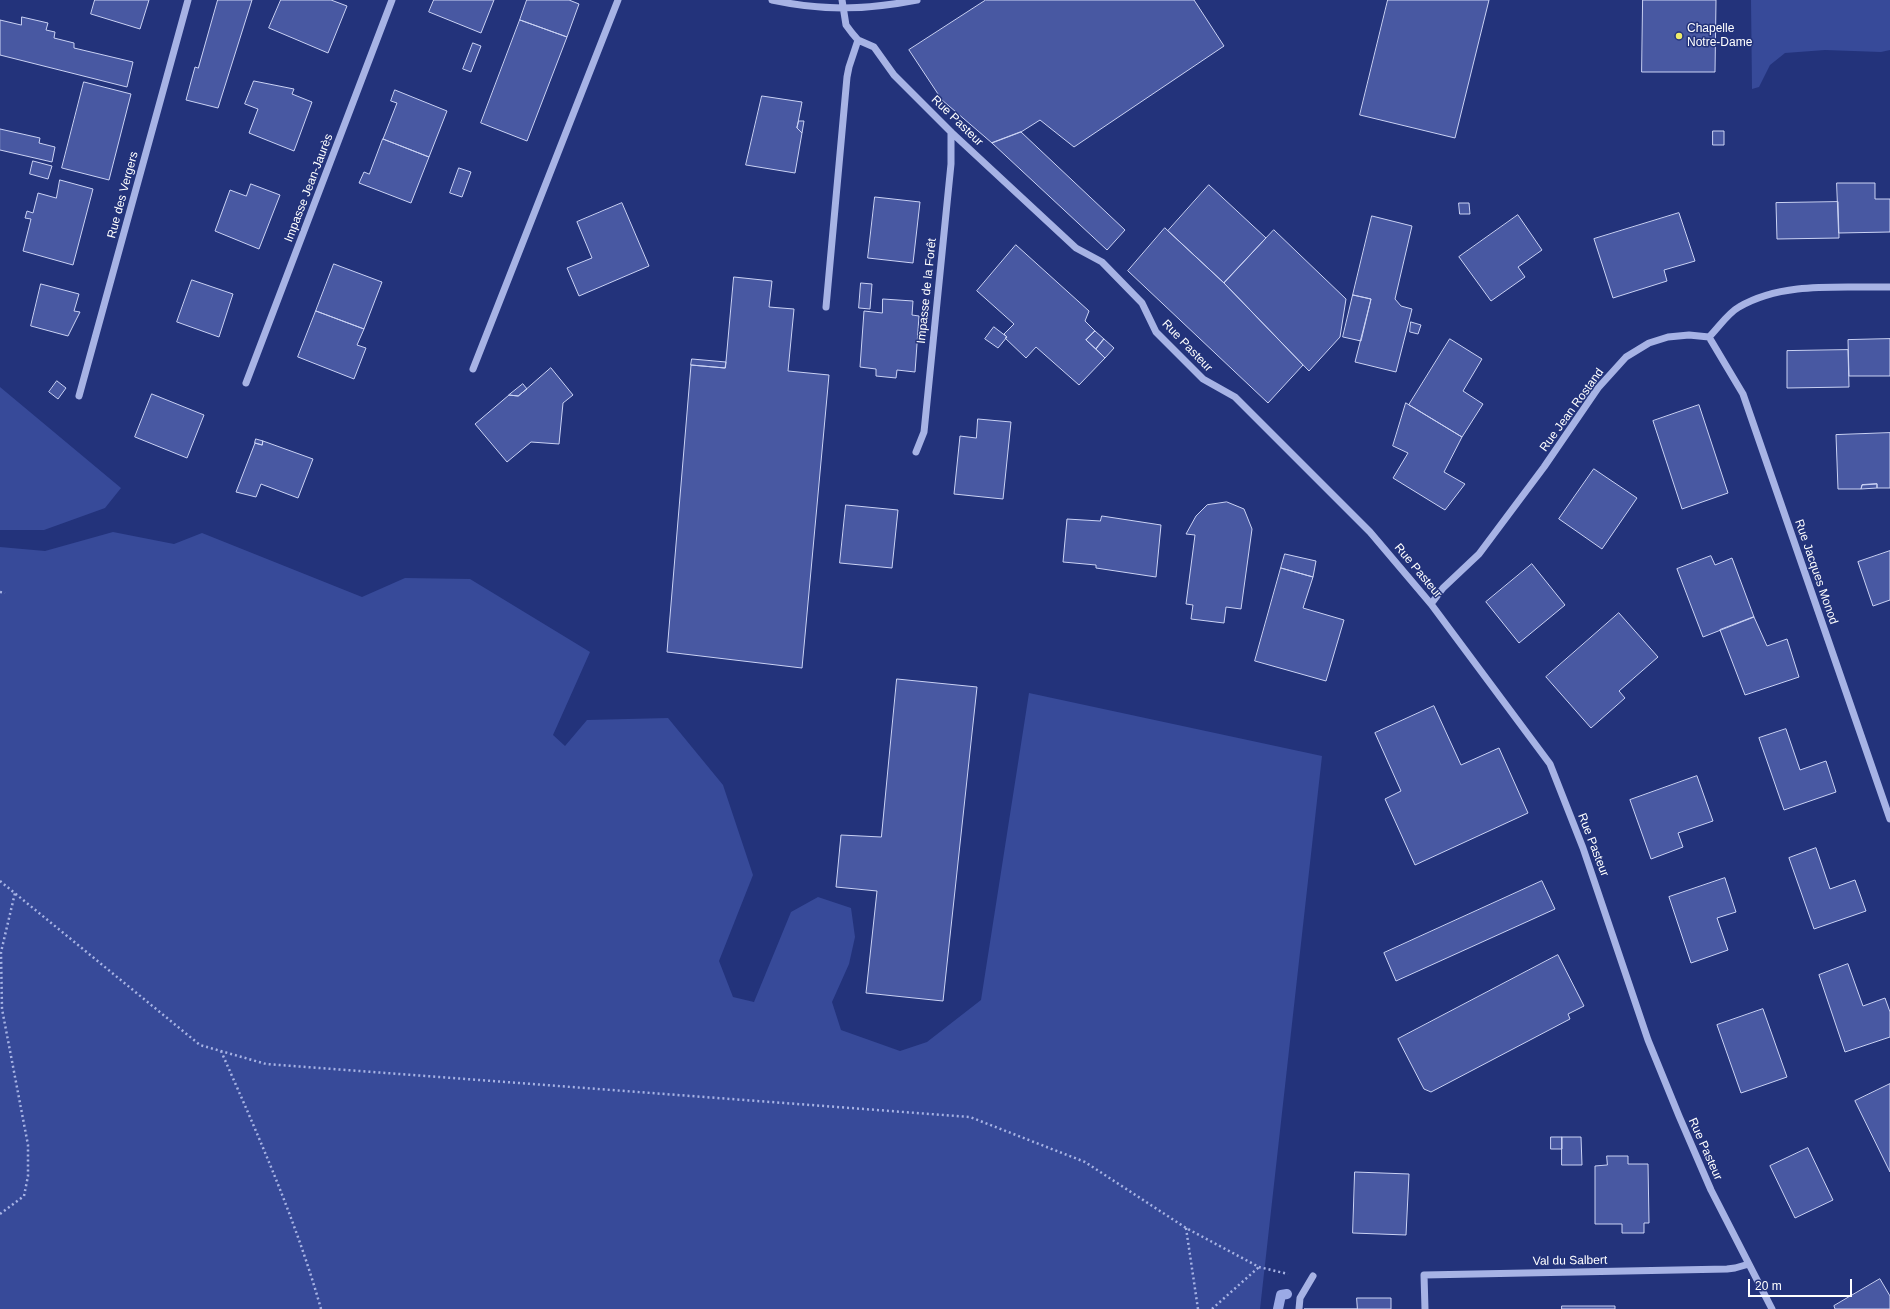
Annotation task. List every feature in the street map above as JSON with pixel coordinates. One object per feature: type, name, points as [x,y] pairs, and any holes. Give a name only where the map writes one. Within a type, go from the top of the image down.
[{"type":"street","name":"Rue des Vergers","points":[[79,396],[188,0]]},
{"type":"street","name":"Impasse Jean-Jaurès","points":[[246,383],[392,0]]},
{"type":"street","points":[[473,369],[618,0]]},
{"type":"street","points":[[772,0],[813,7],[842,9],[917,0]]},
{"type":"street","name":"Rue Pasteur","points":[[842,0],[842,9],[846,24],[858,40],[874,47],[894,75],[951,132],[1076,248],[1102,262],[1142,303],[1156,332],[1203,380],[1235,397],[1370,532],[1431,604],[1550,764],[1583,848],[1648,1040],[1711,1190],[1772,1309]]},
{"type":"street","points":[[826,307],[847,77],[858,40]]},
{"type":"street","name":"Impasse de la Forêt","points":[[916,452],[924,432],[951,164],[951,132]]},
{"type":"street","points":[[1709,337],[1738,307],[1767,294],[1792,289],[1890,287]]},
{"type":"street","name":"Rue Jean Rostand","points":[[1431,604],[1443,588],[1479,554],[1544,467],[1598,388],[1626,357],[1649,343],[1668,337],[1689,335],[1709,337]]},
{"type":"street","name":"Rue Jacques Monod","points":[[1709,337],[1743,394],[1890,819]]},
{"type":"street","name":"Val du Salbert","points":[[1425,1309],[1424,1275],[1727,1269],[1749,1264]]},
{"type":"street","points":[[1299,1309],[1300,1298],[1313,1276]]},
{"type":"path","points":[[0,592],[5,593]]},
{"type":"path","points":[[0,881],[200,1044],[220,1051],[266,1064],[970,1118],[1085,1162],[1186,1228],[1259,1267],[1292,1275]]},
{"type":"path","points":[[0,1214],[24,1196],[28,1176],[28,1146],[2,1009],[1,952],[15,893]]},
{"type":"path","points":[[220,1051],[258,1136],[308,1262],[321,1309]]},
{"type":"path","points":[[1186,1228],[1198,1309]]},
{"type":"path","points":[[1212,1309],[1259,1267]]},
{"type":"shaded area","points":[[1751,0],[1890,0],[1890,50],[1881,52],[1825,50],[1785,53],[1770,65],[1759,87],[1752,89]]},
{"type":"shaded area","points":[[0,387],[121,488],[105,508],[44,530],[0,530]]},
{"type":"shaded area","points":[[113,532],[174,544],[202,533],[362,597],[405,578],[470,579],[590,652],[553,735],[565,746],[587,720],[668,718],[723,785],[753,875],[719,961],[733,997],[754,1002],[791,912],[818,897],[851,908],[855,937],[849,964],[832,1002],[841,1030],[900,1051],[927,1042],[981,1000],[1029,693],[1322,756],[1260,1309],[0,1309],[0,547],[45,551]]},
{"type":"building","points":[[95,0],[149,0],[140,29],[91,14]]},
{"type":"building","points":[[218,0],[252,0],[218,108],[186,100],[195,67],[198,68]]},
{"type":"building","points":[[281,0],[331,0],[347,6],[328,53],[269,28]]},
{"type":"building","points":[[434,0],[494,0],[481,33],[429,12]]},
{"type":"building","points":[[527,0],[569,0],[579,4],[567,37],[520,20]]},
{"type":"building","points":[[986,0],[1194,0],[1224,46],[1074,147],[1040,120],[1021,132],[992,143],[942,100],[909,50]]},
{"type":"building","points":[[1388,0],[1489,0],[1455,138],[1360,115]]},
{"type":"building","name":"Chapelle Notre-Dame","points":[[1643,0],[1716,0],[1715,72],[1642,72]]},
{"type":"building","points":[[22,17],[48,23],[46,30],[55,32],[54,38],[74,43],[74,48],[133,62],[127,87],[0,55],[0,20],[21,25]]},
{"type":"building","points":[[520,20],[567,37],[527,141],[481,123]]},
{"type":"building","points":[[473,43],[481,46],[471,72],[463,69]]},
{"type":"building","points":[[254,81],[294,89],[292,94],[312,102],[294,151],[249,133],[258,109],[245,104]]},
{"type":"building","points":[[84,82],[131,94],[109,180],[62,168]]},
{"type":"building","points":[[395,90],[447,111],[429,157],[383,139],[397,103],[391,101]]},
{"type":"building","points":[[762,96],[802,102],[797,128],[802,133],[795,173],[746,165]]},
{"type":"building","points":[[799,121],[804,121],[802,133],[797,128]]},
{"type":"building","points":[[0,129],[40,138],[39,143],[55,147],[52,162],[0,150]]},
{"type":"building","points":[[1713,131],[1724,131],[1724,145],[1713,145]]},
{"type":"building","points":[[1021,132],[1125,230],[1107,250],[992,143]]},
{"type":"building","points":[[383,139],[429,157],[411,203],[359,183],[364,172],[369,174]]},
{"type":"building","points":[[33,161],[52,166],[48,179],[30,174]]},
{"type":"building","points":[[459,168],[471,172],[462,197],[450,193]]},
{"type":"building","points":[[60,180],[93,189],[73,265],[23,251],[31,219],[25,218],[27,211],[33,213],[38,193],[56,198]]},
{"type":"building","points":[[1837,183],[1875,183],[1875,199],[1890,199],[1890,232],[1839,233]]},
{"type":"building","points":[[251,184],[280,195],[259,249],[215,231],[230,190],[246,196]]},
{"type":"building","points":[[1209,185],[1266,238],[1224,283],[1168,231]]},
{"type":"building","points":[[875,197],[920,202],[913,263],[868,258]]},
{"type":"building","points":[[1838,202],[1839,238],[1777,239],[1776,203]]},
{"type":"building","points":[[622,203],[649,266],[579,296],[567,268],[592,258],[577,222]]},
{"type":"building","points":[[1459,203],[1469,203],[1470,214],[1460,214]]},
{"type":"building","points":[[1679,213],[1695,261],[1664,270],[1667,281],[1613,298],[1594,239]]},
{"type":"building","points":[[1518,215],[1542,250],[1518,267],[1525,277],[1491,301],[1459,257]]},
{"type":"building","points":[[1372,216],[1412,226],[1395,299],[1401,306],[1412,309],[1396,372],[1355,362],[1371,299],[1353,295]]},
{"type":"building","points":[[1165,228],[1224,283],[1303,365],[1268,403],[1128,271]]},
{"type":"building","points":[[1274,230],[1346,299],[1340,337],[1309,371],[1224,283]]},
{"type":"building","points":[[1016,245],[1089,311],[1085,321],[1095,331],[1086,340],[1105,358],[1079,385],[1036,347],[1026,358],[1005,338],[1007,337],[1004,334],[1014,324],[977,291]]},
{"type":"building","points":[[334,264],[382,282],[364,329],[316,311]]},
{"type":"building","points":[[734,277],[772,281],[769,307],[794,309],[788,371],[829,375],[802,668],[667,652],[691,365],[725,368]]},
{"type":"building","points":[[192,280],[233,294],[219,337],[177,322]]},
{"type":"building","points":[[861,283],[872,284],[870,309],[859,308]]},
{"type":"building","points":[[41,284],[79,294],[74,311],[80,312],[68,336],[31,326]]},
{"type":"building","points":[[1353,295],[1371,299],[1361,341],[1343,337]]},
{"type":"building","points":[[883,299],[913,301],[912,315],[919,316],[915,372],[897,370],[896,378],[876,376],[876,369],[860,367],[864,311],[882,313]]},
{"type":"building","points":[[316,311],[364,329],[357,345],[366,348],[354,379],[298,357]]},
{"type":"building","points":[[1411,322],[1421,325],[1418,334],[1410,332]]},
{"type":"building","points":[[994,327],[1007,337],[998,348],[985,339]]},
{"type":"building","points":[[1095,331],[1104,339],[1096,349],[1086,340]]},
{"type":"building","points":[[1104,339],[1114,348],[1105,358],[1096,349]]},
{"type":"building","points":[[1450,339],[1482,359],[1463,391],[1483,404],[1462,437],[1409,405]]},
{"type":"building","points":[[1890,339],[1890,376],[1849,376],[1848,340]]},
{"type":"building","points":[[1848,350],[1849,387],[1787,388],[1787,351]]},
{"type":"building","points":[[692,359],[726,362],[725,368],[691,365]]},
{"type":"building","points":[[551,368],[573,395],[563,403],[559,444],[531,442],[507,462],[475,424],[509,395],[518,396]]},
{"type":"building","points":[[57,381],[66,388],[58,399],[49,392]]},
{"type":"building","points":[[523,384],[527,389],[518,396],[509,395]]},
{"type":"building","points":[[152,394],[204,415],[187,458],[135,437]]},
{"type":"building","points":[[1406,403],[1462,437],[1444,472],[1465,484],[1445,510],[1393,478],[1408,453],[1393,446]]},
{"type":"building","points":[[1699,405],[1728,493],[1682,509],[1653,421]]},
{"type":"building","points":[[978,419],[1011,422],[1003,499],[954,494],[960,436],[976,438]]},
{"type":"building","points":[[1890,433],[1890,488],[1877,488],[1877,484],[1862,485],[1861,489],[1838,489],[1836,435]]},
{"type":"building","points":[[256,439],[263,441],[262,445],[255,443]]},
{"type":"building","points":[[263,441],[313,459],[298,498],[261,484],[256,497],[236,492],[255,443],[262,445]]},
{"type":"building","points":[[1594,469],[1637,498],[1602,549],[1559,519]]},
{"type":"building","points":[[1877,484],[1877,488],[1861,489],[1862,485]]},
{"type":"building","points":[[1227,502],[1244,509],[1252,529],[1241,609],[1226,607],[1224,623],[1191,619],[1193,605],[1186,604],[1195,535],[1186,534],[1196,516],[1207,505]]},
{"type":"building","points":[[846,505],[898,510],[892,568],[840,563]]},
{"type":"building","points":[[1102,516],[1161,525],[1156,577],[1096,568],[1096,565],[1063,562],[1067,519],[1100,521]]},
{"type":"building","points":[[1890,551],[1890,600],[1873,606],[1858,562]]},
{"type":"building","points":[[1285,554],[1316,561],[1313,577],[1281,568]]},
{"type":"building","points":[[1711,556],[1715,565],[1732,558],[1754,617],[1703,637],[1677,569]]},
{"type":"building","points":[[1532,564],[1565,605],[1519,643],[1486,602]]},
{"type":"building","points":[[1281,568],[1313,577],[1303,608],[1344,620],[1326,681],[1255,661]]},
{"type":"building","points":[[1619,613],[1658,657],[1619,691],[1625,698],[1591,728],[1546,677]]},
{"type":"building","points":[[1754,617],[1767,646],[1787,639],[1799,677],[1745,695],[1720,630]]},
{"type":"building","points":[[897,679],[977,687],[943,1001],[866,993],[877,891],[836,887],[841,835],[881,837]]},
{"type":"building","points":[[1434,706],[1461,765],[1499,748],[1528,813],[1415,865],[1385,799],[1401,791],[1375,733]]},
{"type":"building","points":[[1786,729],[1800,770],[1826,761],[1836,792],[1784,810],[1759,738]]},
{"type":"building","points":[[1697,776],[1713,821],[1678,833],[1683,847],[1651,859],[1630,800]]},
{"type":"building","points":[[1816,848],[1830,889],[1855,880],[1866,911],[1814,929],[1789,858]]},
{"type":"building","points":[[1725,878],[1736,912],[1717,918],[1728,950],[1691,963],[1669,897]]},
{"type":"building","points":[[1542,881],[1555,909],[1396,981],[1384,953]]},
{"type":"building","points":[[1558,955],[1584,1006],[1568,1014],[1570,1019],[1431,1092],[1424,1089],[1398,1039]]},
{"type":"building","points":[[1848,964],[1863,1006],[1885,998],[1890,1012],[1890,1037],[1845,1052],[1819,975]]},
{"type":"building","points":[[1763,1009],[1787,1077],[1741,1093],[1717,1025]]},
{"type":"building","points":[[1890,1084],[1890,1172],[1855,1101]]},
{"type":"building","points":[[1551,1137],[1562,1137],[1562,1149],[1551,1149]]},
{"type":"building","points":[[1562,1137],[1581,1137],[1582,1165],[1562,1165]]},
{"type":"building","points":[[1808,1148],[1833,1200],[1795,1218],[1770,1166]]},
{"type":"building","points":[[1607,1156],[1628,1156],[1628,1164],[1648,1164],[1649,1223],[1644,1223],[1644,1233],[1622,1233],[1622,1224],[1595,1224],[1595,1166],[1607,1165]]},
{"type":"building","points":[[1355,1172],[1409,1174],[1406,1235],[1353,1233]]},
{"type":"building","points":[[1880,1279],[1890,1296],[1890,1309],[1835,1309],[1834,1306]]},
{"type":"building","points":[[1357,1298],[1391,1298],[1391,1309],[1357,1309]]},
{"type":"building","points":[[1562,1306],[1615,1306],[1615,1309],[1562,1309]]},
{"type":"waterway","points":[[1278,1309],[1281,1295],[1287,1294]]},
{"type":"place","name":"Chapelle Notre-Dame","points":[[1679,36]]}]
